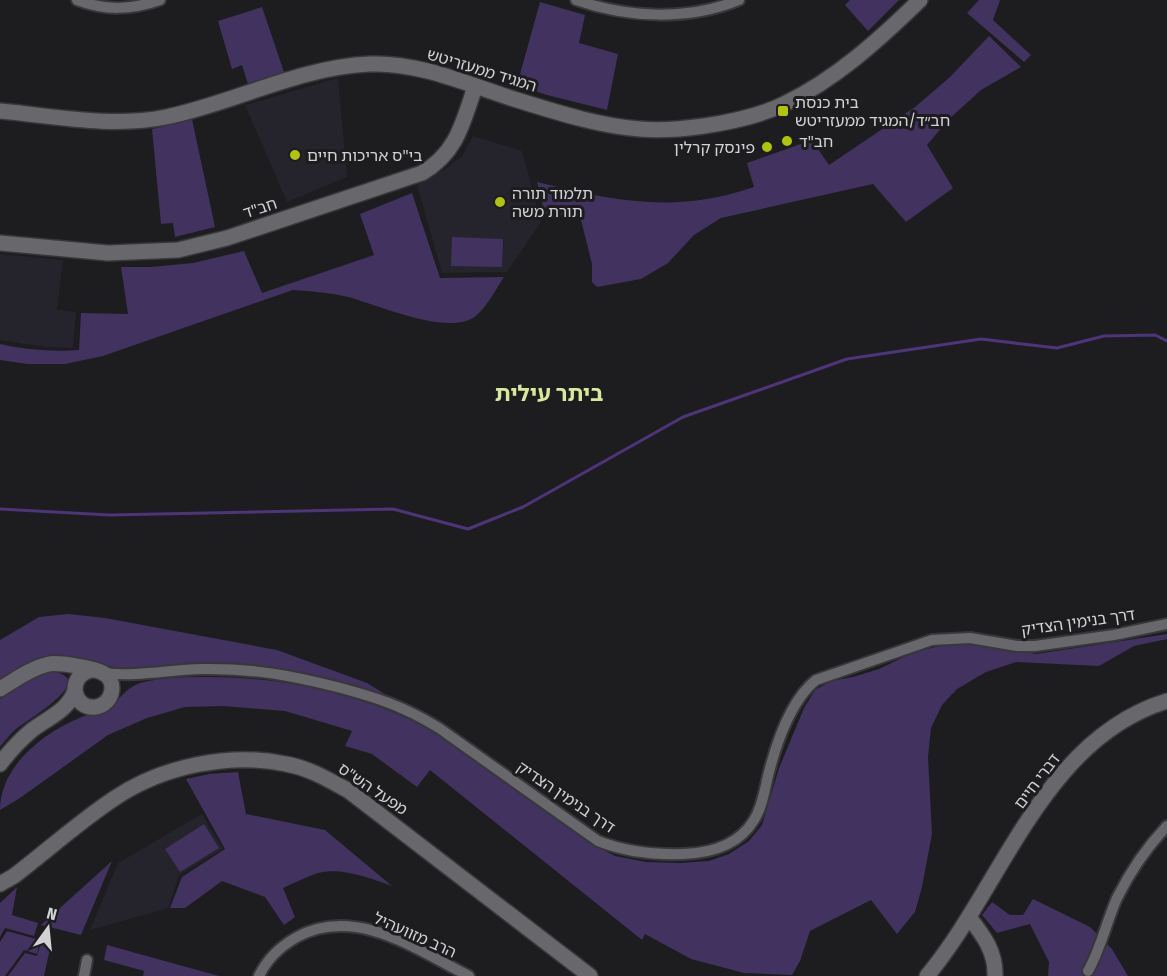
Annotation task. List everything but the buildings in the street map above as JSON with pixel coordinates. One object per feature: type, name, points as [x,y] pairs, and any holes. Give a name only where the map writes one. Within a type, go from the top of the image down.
[{"type":"street","points":[[77,0],[101,8],[116,9],[133,8],[160,0]]},
{"type":"street","points":[[576,0],[605,9],[655,15],[683,14],[725,6],[739,0]]},
{"type":"street","name":"המגיד ממעזריטש","points":[[0,111],[109,121],[144,120],[187,112],[266,86],[333,68],[393,64],[414,68],[542,107],[631,128],[663,130],[721,123],[782,105],[811,90],[865,49],[920,0]]},
{"type":"street","name":"חב\"ד","points":[[0,243],[108,253],[178,250],[227,238],[422,173],[437,164],[459,134],[475,87]]},
{"type":"street","name":"דרך בנימין הצדיק","points":[[146,674],[166,670],[203,669],[264,671],[381,699],[408,710],[439,728],[598,841],[629,851],[696,854],[729,844],[739,837],[755,818],[770,769],[797,699],[805,688],[816,680],[932,640],[970,638],[1017,646],[1035,646],[1114,635],[1167,624]]},
{"type":"street","points":[[0,689],[38,667],[58,663],[98,672],[123,675],[146,674]]},
{"type":"street","points":[[58,663],[72,670],[78,699],[87,706]]},
{"type":"street","points":[[0,764],[18,743],[67,706],[82,674],[98,672],[111,683],[111,694]]},
{"type":"street","points":[[43,723],[73,709],[104,704],[125,681],[146,674]]},
{"type":"street","name":"דברי חיים","points":[[927,976],[945,955],[1041,803],[1078,756],[1117,723],[1167,701]]},
{"type":"street","name":"מפעל הש\"ס","points":[[0,890],[14,876],[115,798],[154,778],[223,761],[266,760],[287,764],[325,777],[364,801],[590,976]]},
{"type":"street","points":[[1088,971],[1101,946],[1118,897],[1142,855],[1167,826]]},
{"type":"street","name":"מפעל הש\"ס","points":[[0,884],[14,876]]},
{"type":"street","points":[[969,917],[988,944],[995,964],[995,976]]},
{"type":"street","name":"הרב מזוועהיל","points":[[259,976],[277,952],[301,935],[332,926],[350,925],[386,934],[469,976]]},
{"type":"street","points":[[84,976],[87,960]]},
{"type":"shaded area","points":[[850,0],[899,0],[868,31],[845,5]]},
{"type":"shaded area","points":[[979,0],[1000,0],[993,20],[1031,55],[1024,62],[967,13]]},
{"type":"shaded area","points":[[540,2],[585,15],[579,43],[618,54],[607,110],[517,85]]},
{"type":"shaded area","points":[[262,7],[284,72],[248,84],[242,65],[232,69],[218,21]]},
{"type":"shaded area","points":[[989,36],[1021,67],[981,90],[948,120],[927,145],[953,188],[906,222],[873,184],[721,218],[694,235],[668,263],[641,279],[597,287],[592,282],[592,264],[580,216],[545,215],[537,182],[592,195],[645,202],[671,202],[698,200],[754,187],[747,163],[812,140],[829,165],[915,107],[950,77]]},
{"type":"shaded area","points":[[338,78],[347,177],[287,202],[245,105]]},
{"type":"shaded area","points":[[192,119],[215,227],[175,237],[173,223],[161,224],[152,129]]},
{"type":"shaded area","points":[[473,136],[522,151],[541,222],[507,272],[442,273],[417,185],[444,170],[462,156]]},
{"type":"shaded area","points":[[412,193],[440,278],[504,277],[481,311],[466,321],[433,322],[348,297],[293,290],[103,356],[65,364],[27,364],[0,360],[0,344],[40,350],[79,350],[81,313],[128,314],[121,267],[193,263],[244,251],[262,293],[374,255],[360,214]]},
{"type":"shaded area","points":[[452,237],[503,239],[502,267],[451,266]]},
{"type":"shaded area","points":[[0,254],[63,260],[57,310],[76,312],[73,348],[46,347],[0,340]]},
{"type":"shaded area","points":[[68,614],[105,618],[277,650],[367,683],[385,694],[296,672],[228,664],[195,663],[127,668],[51,660],[27,664],[0,680],[0,640],[39,617]]},
{"type":"shaded area","points":[[1167,634],[1167,639],[1134,646],[1099,666],[1016,662],[986,672],[957,689],[942,705],[931,728],[928,757],[932,834],[915,912],[897,934],[871,900],[810,931],[800,961],[792,975],[744,973],[691,959],[645,934],[642,940],[430,770],[417,787],[372,754],[345,746],[352,731],[285,711],[223,706],[185,707],[147,718],[108,735],[0,810],[2,793],[8,778],[17,763],[29,750],[42,739],[72,721],[110,707],[128,690],[140,683],[174,678],[208,677],[264,680],[348,696],[427,728],[443,737],[590,843],[615,856],[646,862],[709,861],[729,854],[749,841],[762,825],[779,768],[804,708],[815,690],[831,681],[879,669],[914,652],[949,644],[977,644],[1036,654]]},
{"type":"shaded area","points":[[49,671],[64,675],[68,681],[65,690],[46,708],[16,729],[0,747],[0,699],[36,676]]},
{"type":"shaded area","points":[[238,772],[246,814],[325,830],[392,886],[346,872],[318,873],[283,888],[295,917],[284,925],[265,897],[222,881],[185,908],[170,908],[182,877],[225,849],[186,779],[209,774]]},
{"type":"shaded area","points":[[202,814],[223,849],[179,875],[168,908],[90,930],[118,863]]},
{"type":"shaded area","points":[[204,824],[219,848],[180,872],[165,849]]},
{"type":"shaded area","points":[[112,861],[81,935],[41,925]]},
{"type":"shaded area","points":[[17,887],[12,915],[38,923],[34,936],[5,928],[0,937],[0,903]]},
{"type":"shaded area","points":[[1033,899],[1090,927],[1112,949],[1128,976],[1048,976],[1049,962],[1030,924],[997,933],[982,915],[992,902],[1010,915],[1023,915]]},
{"type":"shaded area","points":[[7,931],[40,940],[37,954],[24,950],[5,976],[0,976],[0,942]]},
{"type":"shaded area","points":[[41,942],[51,944],[44,976],[8,976],[25,953],[37,956]]},
{"type":"shaded area","points":[[107,945],[219,976],[143,976],[144,971],[104,960]]},
{"type":"waterway","points":[[0,509],[109,515],[393,509],[468,529],[523,507],[683,417],[847,359],[981,339],[1057,348],[1104,336],[1155,335],[1167,341]]},
{"type":"place","name":"בית כנסת חב״ד/המגיד ממעזריטש","points":[[783,111]]},
{"type":"place","name":"חב\"ד","points":[[787,141]]},
{"type":"place","name":"פינסק קרלין","points":[[767,147]]},
{"type":"place","name":"בי\"ס אריכות חיים","points":[[295,155]]},
{"type":"place","name":"תלמוד תורה תורת משה","points":[[500,202]]},
{"type":"district","name":"ביתר עילית","points":[[549,393]]}]
